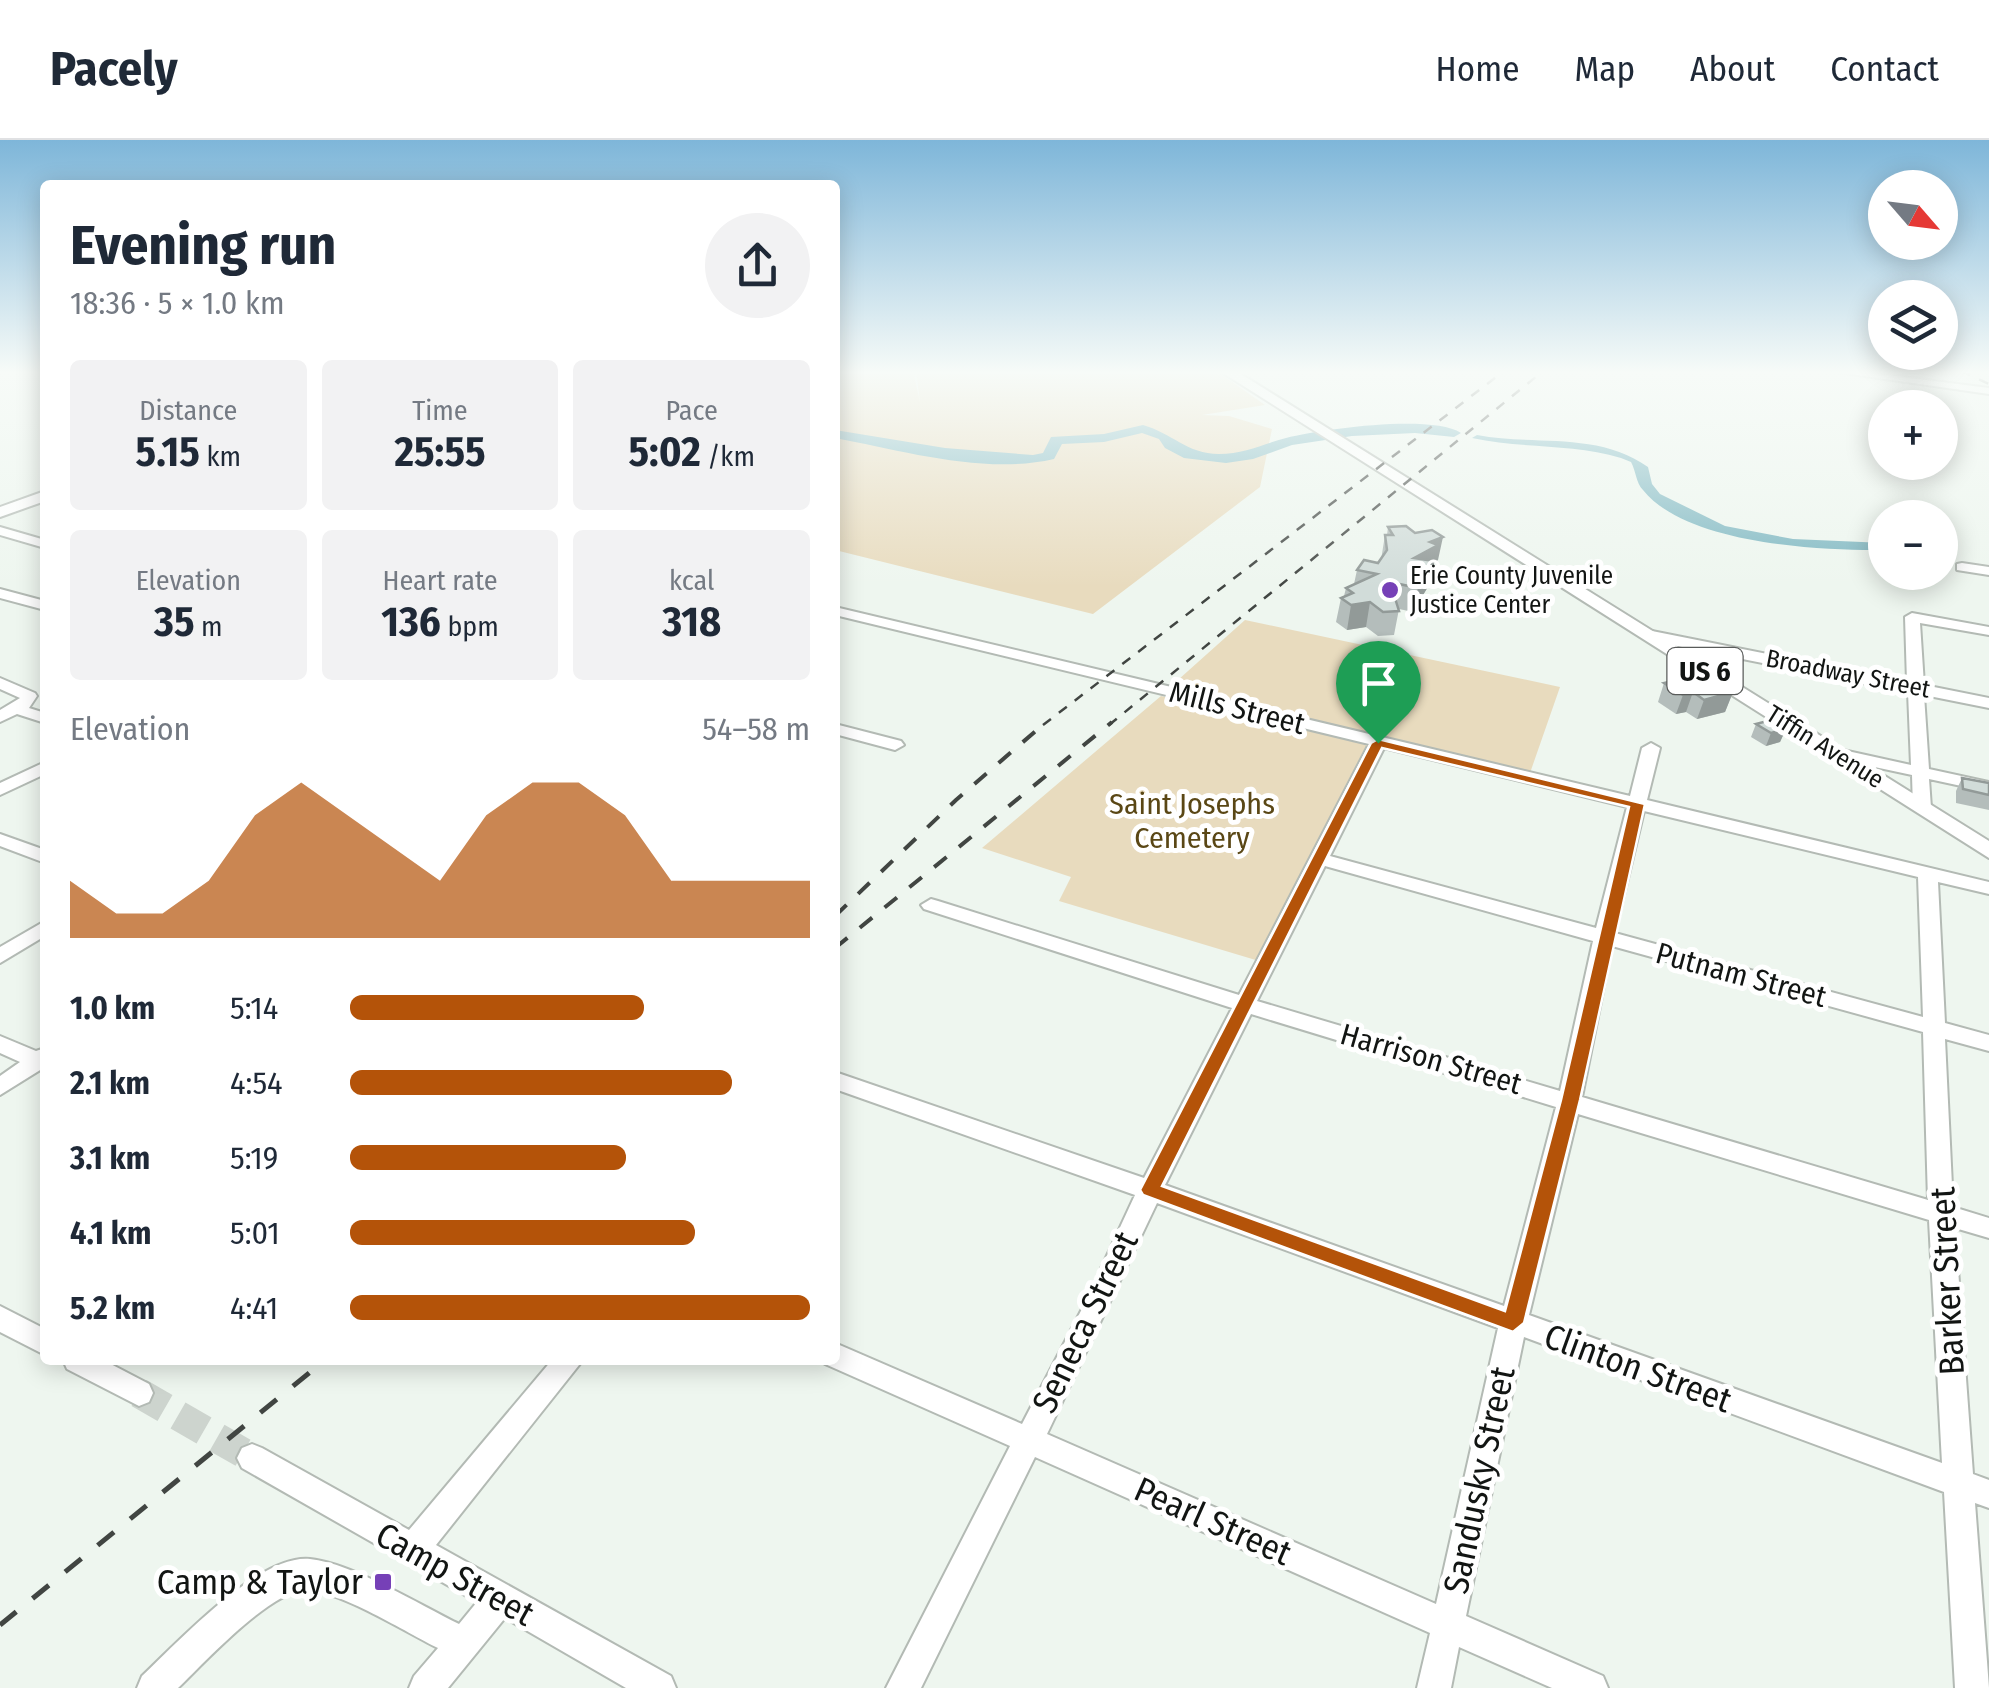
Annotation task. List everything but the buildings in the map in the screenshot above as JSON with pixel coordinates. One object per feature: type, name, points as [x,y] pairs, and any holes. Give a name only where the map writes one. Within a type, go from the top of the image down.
[{"type":"main road","name":"Tiffin Avenue","points":[[1346,443],[1989,851]]},
{"type":"main road","points":[[0,512],[40,498]]},
{"type":"street","points":[[0,532],[40,543]]},
{"type":"street","points":[[1962,567],[1989,572]]},
{"type":"street","points":[[0,593],[40,605]]},
{"type":"street","name":"Mills Street","points":[[840,613],[1989,888]]},
{"type":"street","points":[[1922,808],[1912,617],[1989,631]]},
{"type":"street","name":"Broadway Street","points":[[1647,635],[1989,702]]},
{"type":"street","points":[[0,683],[29,696],[8,713]]},
{"type":"street","points":[[8,713],[40,717]]},
{"type":"street","points":[[840,730],[894,745]]},
{"type":"street","name":"Seneca Street","points":[[903,1688],[1378,743]]},
{"type":"street","name":"Sandusky Street","points":[[1434,1688],[1513,1323],[1570,1100],[1604,937],[1652,748]]},
{"type":"street","points":[[1834,753],[1989,787]]},
{"type":"street","points":[[0,790],[40,770]]},
{"type":"street","points":[[0,840],[40,855]]},
{"type":"street","name":"Putnam Street","points":[[1320,859],[1989,1043]]},
{"type":"street","name":"Barker Street","points":[[1928,873],[1941,1213],[1972,1688]]},
{"type":"street","name":"Harrison Street","points":[[932,905],[1245,1005],[1989,1228]]},
{"type":"street","points":[[0,956],[40,930]]},
{"type":"street","points":[[0,1044],[40,1058]]},
{"type":"street","points":[[0,1087],[40,1059]]},
{"type":"street","name":"Clinton Street","points":[[840,1082],[1989,1494]]},
{"type":"street","points":[[0,1318],[40,1340]]},
{"type":"street","name":"Pearl Street","points":[[840,1356],[1591,1688]]},
{"type":"street","points":[[86,1365],[139,1394]]},
{"type":"street","points":[[412,1550],[565,1365]]},
{"type":"street","name":"Camp Street","points":[[252,1458],[659,1688]]},
{"type":"street","points":[[154,1688],[267,1588],[300,1574],[334,1582],[464,1643]]},
{"type":"street","points":[[426,1688],[500,1599]]},
{"type":"green space","points":[[840,443],[1269,443],[1260,487],[1093,614],[840,551]]},
{"type":"green space","points":[[1245,620],[1560,687],[1530,773],[1169,688]]},
{"type":"green space","name":"Saint Josephs Cemetery","points":[[1161,696],[1369,743],[1259,961],[1059,901],[1071,877],[982,848]]},
{"type":"water","points":[[1504,443],[1579,443],[1608,448],[1648,467],[1652,484],[1660,494],[1725,526],[1793,539],[1868,542],[1868,550],[1791,546],[1721,533],[1663,508],[1641,487],[1631,462],[1584,450]]},
{"type":"waterway","points":[[888,443],[1008,459],[1049,456],[1055,443]]},
{"type":"waterway","points":[[1169,443],[1190,455],[1214,459],[1248,456],[1285,443]]},
{"type":"tunnel","points":[[139,1393],[252,1458]]},
{"type":"railway","points":[[1043,725],[1410,443]]},
{"type":"railway","points":[[1109,725],[1454,443]]},
{"type":"railway","points":[[840,911],[956,800],[1046,722]]},
{"type":"railway","points":[[840,944],[1112,722]]},
{"type":"railway","points":[[0,1625],[319,1365]]},
{"type":"place","name":"Erie County Juvenile Justice Center","points":[[1390,590]]},
{"type":"place","name":"Camp & Taylor","points":[[383,1582]]},
{"type":"route","points":[[1378,743],[1637,804],[1570,1100],[1513,1323],[1150,1190],[1378,743]]}]
